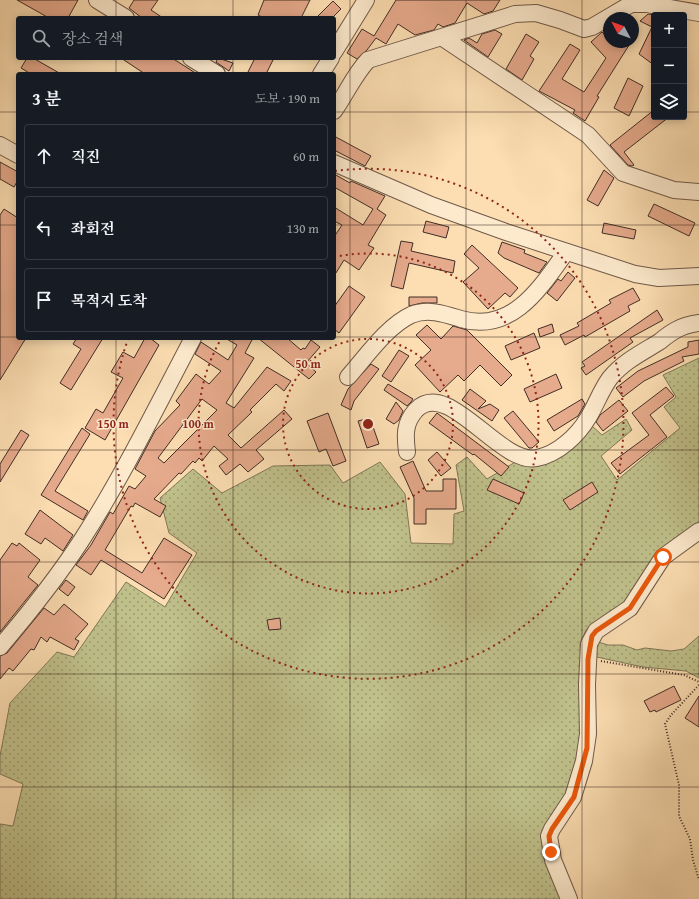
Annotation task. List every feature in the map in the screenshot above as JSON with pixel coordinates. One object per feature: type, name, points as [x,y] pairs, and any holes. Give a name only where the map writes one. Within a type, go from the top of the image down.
[{"type":"street","points":[[97,0],[123,16]]},
{"type":"street","points":[[336,49],[366,0]]},
{"type":"street","points":[[336,108],[357,72],[368,60],[443,38],[515,14],[536,13],[584,29],[592,27],[631,4],[647,4],[699,13]]},
{"type":"street","points":[[443,38],[588,135],[623,173],[674,190],[699,192]]},
{"type":"street","points":[[194,60],[214,72]]},
{"type":"street","points":[[322,72],[329,60]]},
{"type":"street","points":[[0,145],[16,154]]},
{"type":"street","points":[[336,163],[431,205],[566,252],[635,274],[659,278],[699,276]]},
{"type":"street","points":[[348,377],[388,332],[411,315],[437,311],[464,320],[487,322],[514,312],[537,293],[566,252]]},
{"type":"street","points":[[407,452],[405,434],[407,423],[420,406],[429,403],[452,408],[515,454],[525,458],[536,459],[552,453],[570,439],[588,419],[603,388],[619,367],[674,330],[699,323]]},
{"type":"street","points":[[0,647],[55,579],[82,540],[122,472],[192,340]]},
{"type":"street","points":[[569,899],[553,860],[549,836],[552,829],[574,797],[584,761],[588,734],[589,644],[596,631],[630,608],[663,557],[699,531]]},
{"type":"path","points":[[588,659],[684,675],[699,684],[671,715],[665,724],[679,785],[679,816],[690,839],[693,860],[699,880]]},
{"type":"green space","points":[[699,358],[699,526],[632,598],[586,630],[580,644],[583,724],[575,780],[549,824],[562,899],[0,899],[0,824],[13,826],[23,784],[0,774],[0,756],[10,703],[57,652],[74,657],[126,582],[165,607],[197,553],[169,533],[160,498],[193,469],[222,493],[273,466],[330,465],[343,483],[380,462],[405,494],[411,543],[453,544],[454,514],[464,511],[456,465],[467,457],[487,479],[517,461],[592,426],[602,435],[626,419],[632,430],[601,456],[617,480],[680,428],[664,407],[676,397],[663,375]]},
{"type":"green space","points":[[699,636],[699,678],[686,671],[643,667],[592,656],[595,641],[608,645],[623,645],[637,650],[645,648],[671,651],[684,649]]},
{"type":"building","points":[[17,0],[78,0],[69,16],[45,16]]},
{"type":"building","points":[[134,0],[158,0],[151,10],[160,16],[139,16],[129,8]]},
{"type":"building","points":[[264,0],[310,0],[302,16],[258,15]]},
{"type":"building","points":[[396,0],[500,0],[493,11],[484,14],[467,3],[455,23],[443,27],[438,24],[434,30],[415,35],[398,24],[386,44],[376,38],[367,50],[357,59],[347,53],[362,29],[374,36]]},
{"type":"building","points":[[333,1],[341,9],[334,16],[318,16]]},
{"type":"building","points":[[648,14],[651,14],[651,26],[640,21]]},
{"type":"building","points":[[651,29],[651,63],[639,54]]},
{"type":"building","points":[[495,30],[502,34],[488,57],[464,40],[469,38],[477,43],[482,34]]},
{"type":"building","points":[[602,32],[603,48],[627,48],[597,96],[599,97],[585,121],[573,113],[575,110],[539,91],[570,44],[580,50],[562,79],[584,92],[606,58],[591,42]]},
{"type":"building","points":[[526,34],[539,42],[530,56],[534,59],[522,80],[506,69]]},
{"type":"building","points":[[26,60],[36,60],[58,72],[28,72],[21,68]]},
{"type":"building","points":[[124,60],[175,60],[194,72],[142,72]]},
{"type":"building","points":[[217,60],[224,60],[233,63],[229,71],[216,62]]},
{"type":"building","points":[[254,60],[273,60],[267,72],[248,72]]},
{"type":"building","points":[[628,78],[643,86],[629,116],[614,108]]},
{"type":"building","points":[[651,112],[651,120],[665,120],[624,152],[634,165],[632,166],[628,165],[610,145]]},
{"type":"building","points":[[336,137],[371,156],[365,166],[336,151]]},
{"type":"building","points":[[0,162],[16,171],[16,184],[14,187],[0,179]]},
{"type":"building","points":[[604,170],[614,178],[598,206],[587,200]]},
{"type":"building","points":[[336,175],[350,183],[351,181],[385,196],[377,209],[386,215],[368,245],[374,248],[359,270],[344,260],[336,273],[336,234],[342,225],[336,222],[336,208],[363,225],[373,209],[336,188]]},
{"type":"building","points":[[654,204],[695,223],[689,236],[648,216]]},
{"type":"building","points":[[4,209],[16,217],[16,340],[25,340],[0,380],[0,215]]},
{"type":"building","points":[[426,221],[449,227],[446,238],[423,232]]},
{"type":"building","points":[[604,223],[636,230],[634,239],[602,233]]},
{"type":"building","points":[[401,241],[413,243],[411,251],[455,261],[453,273],[409,263],[403,289],[391,286]]},
{"type":"building","points":[[502,242],[525,250],[524,253],[547,262],[539,273],[504,258],[498,253]]},
{"type":"building","points":[[472,245],[518,288],[510,297],[505,293],[488,309],[463,282],[479,268],[464,254]]},
{"type":"building","points":[[568,272],[575,278],[557,301],[547,293],[558,279],[561,281]]},
{"type":"building","points":[[349,286],[365,297],[339,333],[336,331],[336,304]]},
{"type":"building","points":[[633,288],[640,300],[628,306],[630,311],[585,337],[584,335],[565,345],[560,335],[579,326],[577,323],[611,303],[609,300]]},
{"type":"building","points":[[409,297],[437,297],[437,303],[422,303],[409,306]]},
{"type":"building","points":[[657,310],[663,320],[630,338],[633,342],[586,375],[581,368],[585,366],[582,362]]},
{"type":"building","points":[[552,324],[554,332],[540,337],[538,329]]},
{"type":"building","points":[[427,325],[441,339],[453,326],[467,330],[512,375],[501,386],[480,365],[464,381],[458,375],[440,392],[415,365],[431,350],[416,335]]},
{"type":"building","points":[[534,333],[540,348],[511,360],[505,346]]},
{"type":"building","points":[[76,340],[102,340],[71,390],[60,383],[81,349],[73,344]]},
{"type":"building","points":[[144,340],[153,340],[159,345],[105,440],[85,428],[96,409],[103,413],[123,378],[111,372],[123,352],[134,358]]},
{"type":"building","points":[[228,340],[252,340],[245,353],[254,358],[226,403],[234,408],[267,367],[291,381],[284,391],[276,384],[250,410],[252,412],[228,435],[241,448],[284,410],[292,419],[256,450],[264,459],[248,472],[240,464],[226,475],[219,466],[228,459],[214,446],[202,461],[199,458],[195,463],[193,461],[154,499],[166,506],[160,517],[135,503],[133,507],[131,506],[105,550],[142,573],[164,538],[192,555],[164,599],[101,560],[91,575],[76,565],[91,545],[110,512],[113,514],[129,486],[135,489],[146,476],[135,469],[155,431],[180,405],[176,401],[196,374],[209,384],[221,371],[195,354],[201,342],[228,360],[237,345]],"holes":[[[202,399],[217,410],[164,463],[158,458]]]},
{"type":"building","points":[[260,340],[289,340],[301,350],[303,348],[305,349],[311,340],[320,347],[306,363],[316,372],[309,379]]},
{"type":"building","points":[[699,340],[699,354],[682,357],[684,361],[644,381],[623,397],[616,388],[638,371],[688,347],[688,342]]},
{"type":"building","points":[[399,350],[409,356],[391,382],[382,376]]},
{"type":"building","points":[[371,364],[379,369],[354,401],[351,410],[341,405],[348,389]]},
{"type":"building","points":[[556,374],[562,388],[530,402],[524,389]]},
{"type":"building","points":[[388,384],[413,399],[411,402],[407,406],[384,390]]},
{"type":"building","points":[[666,387],[674,396],[650,415],[667,437],[620,474],[611,463],[649,435],[632,413]]},
{"type":"building","points":[[470,389],[486,401],[478,409],[490,404],[499,410],[492,421],[462,400]]},
{"type":"building","points":[[582,399],[585,404],[578,416],[554,431],[547,420]]},
{"type":"building","points":[[619,400],[628,411],[603,431],[596,422],[600,415]]},
{"type":"building","points":[[396,402],[403,411],[399,420],[394,424],[386,419]]},
{"type":"building","points":[[513,411],[539,442],[532,448],[529,448],[504,418]]},
{"type":"building","points":[[328,413],[346,461],[333,466],[326,449],[319,452],[307,421]]},
{"type":"building","points":[[437,413],[509,467],[501,476],[474,454],[473,455],[429,423]]},
{"type":"building","points":[[370,418],[379,444],[367,448],[358,421]]},
{"type":"building","points":[[82,428],[90,434],[55,491],[88,511],[83,520],[41,495]]},
{"type":"building","points":[[21,430],[29,435],[0,482],[0,464]]},
{"type":"building","points":[[437,452],[451,468],[441,476],[428,460]]},
{"type":"building","points":[[413,461],[426,491],[443,491],[443,479],[456,479],[456,509],[426,509],[426,524],[414,524],[414,498],[400,467]]},
{"type":"building","points":[[493,479],[524,493],[519,504],[487,490]]},
{"type":"building","points":[[592,482],[598,492],[570,510],[563,500]]},
{"type":"building","points":[[40,510],[73,535],[63,551],[45,538],[41,544],[25,534]]},
{"type":"building","points":[[12,543],[17,546],[19,543],[40,560],[28,577],[38,585],[0,632],[0,560]]},
{"type":"building","points":[[66,580],[75,587],[68,596],[59,589]]},
{"type":"building","points":[[64,604],[88,624],[75,639],[79,641],[74,650],[50,637],[47,642],[41,637],[34,650],[31,649],[13,671],[9,668],[0,679],[0,656],[7,653],[44,608],[54,615]]},
{"type":"building","points":[[280,618],[281,629],[269,630],[267,620]]},
{"type":"building","points":[[674,686],[681,700],[656,712],[655,710],[650,712],[644,701]]},
{"type":"building","points":[[699,696],[699,727],[685,718]]},
{"type":"route","points":[[551,852],[549,836],[552,829],[574,797],[587,748],[588,659],[589,644],[592,636],[605,624],[630,608],[639,597],[663,557]]}]
